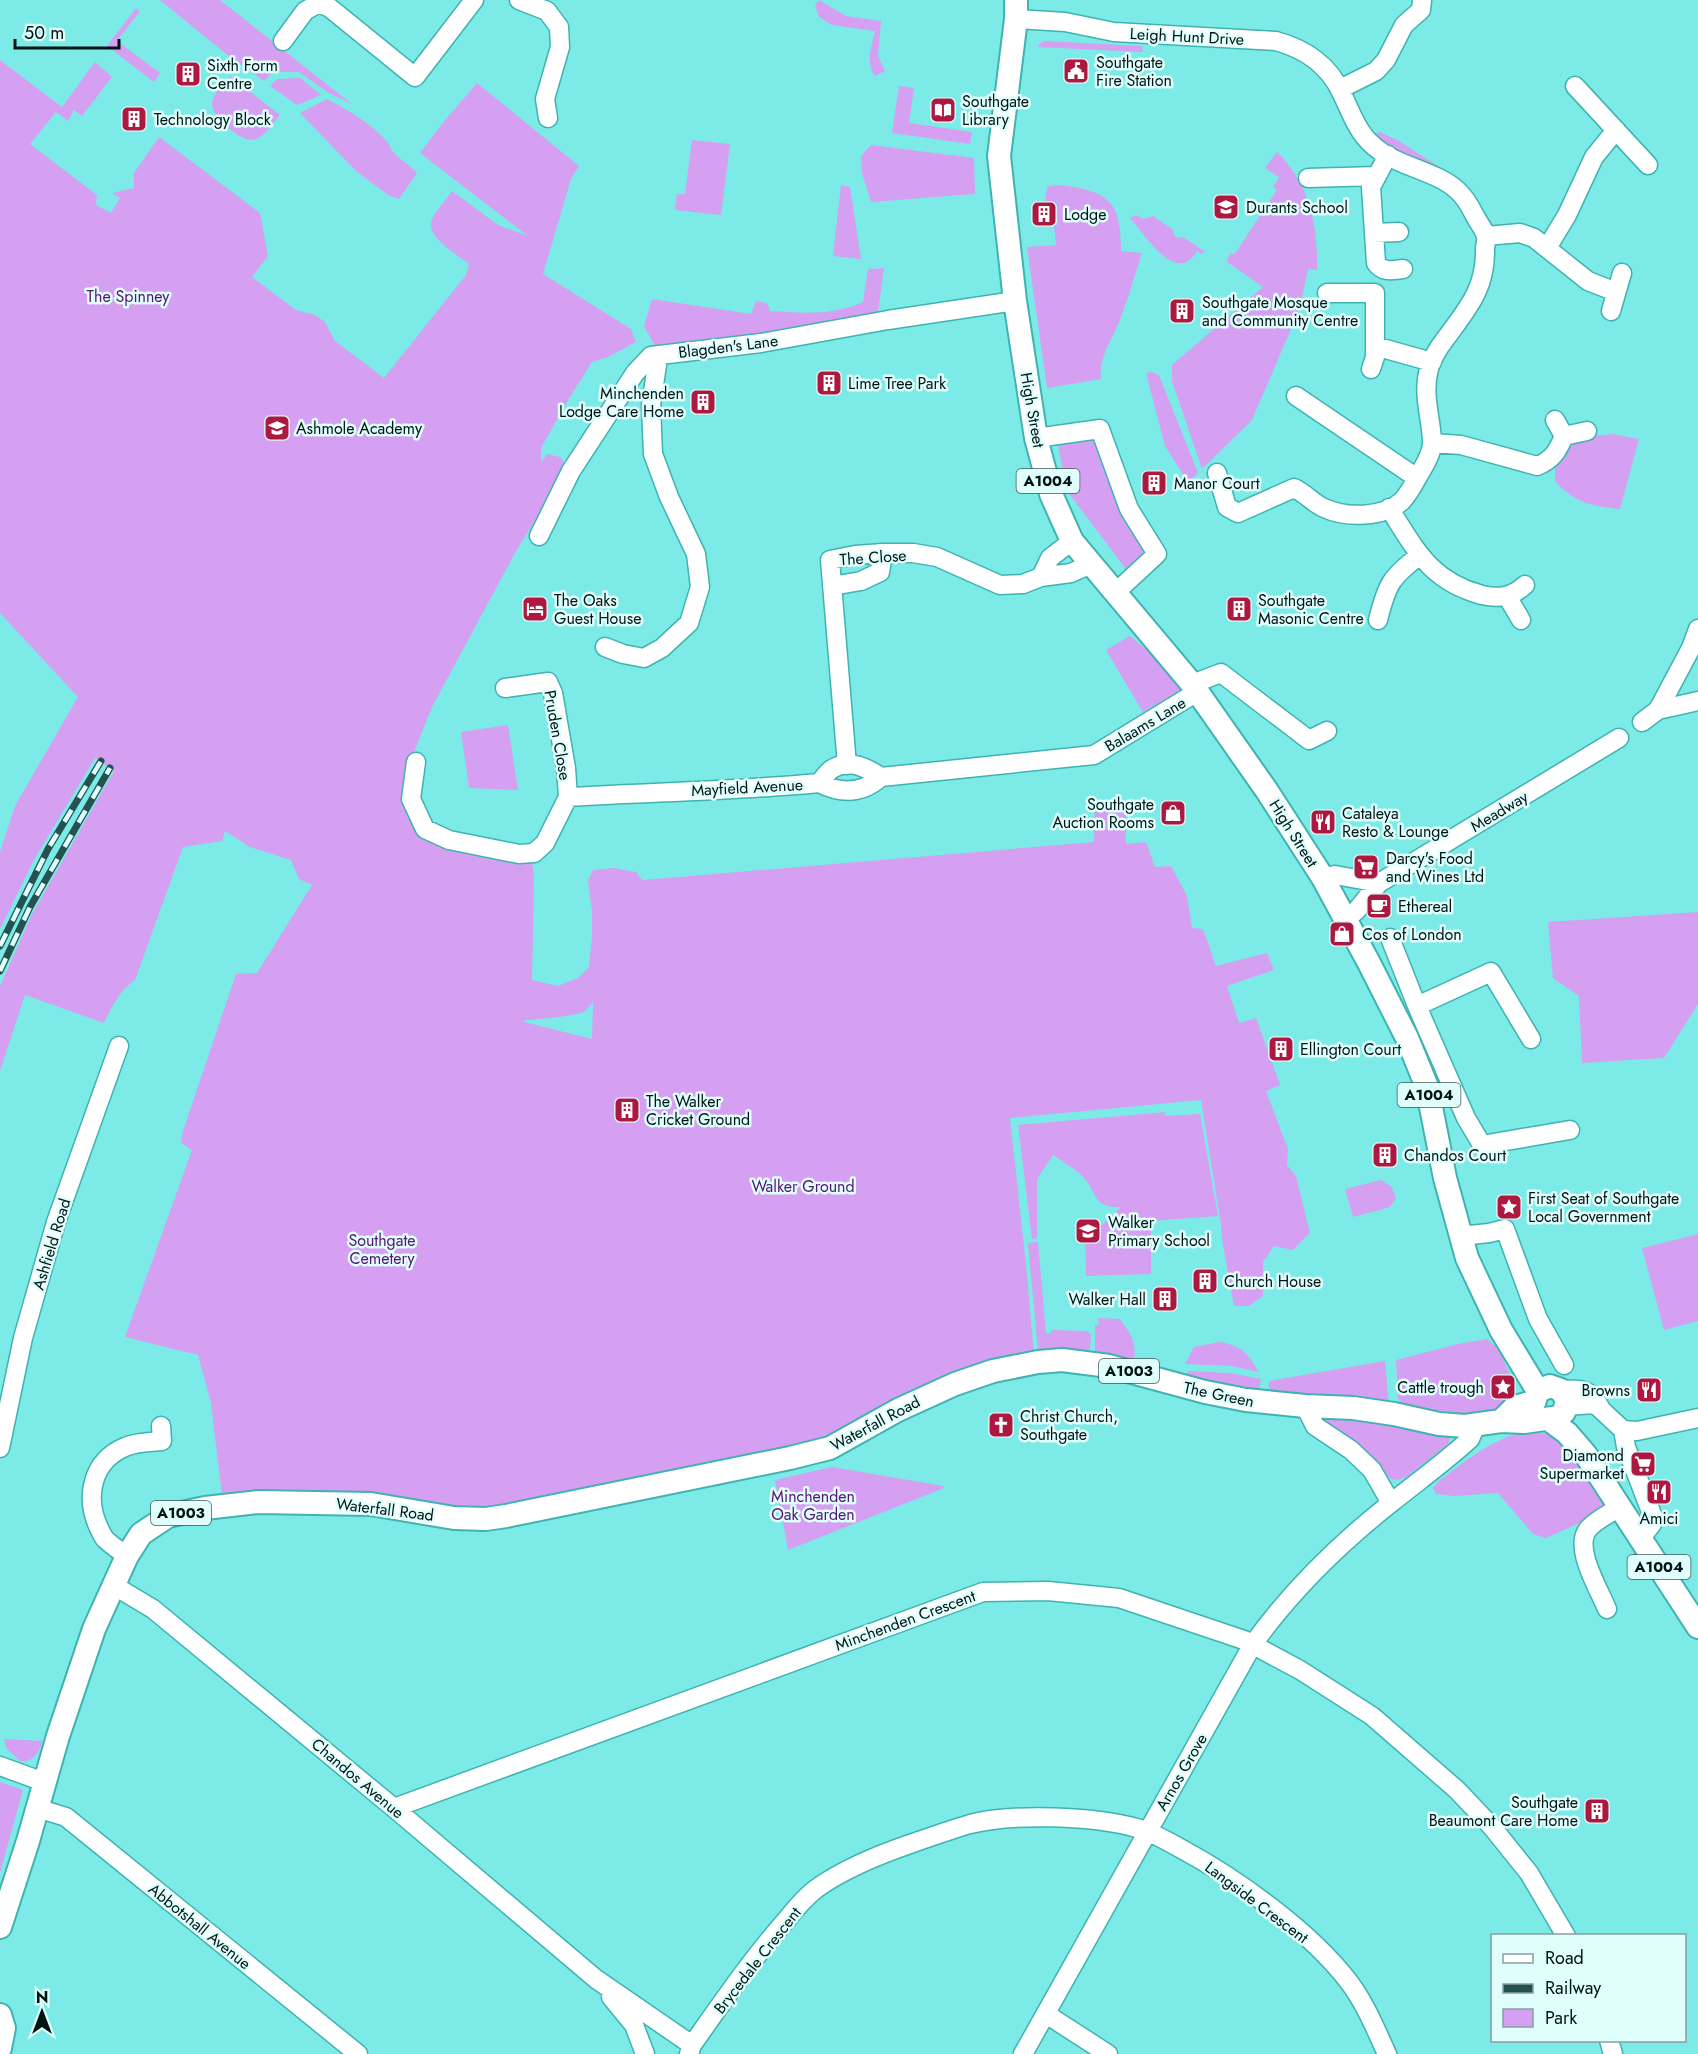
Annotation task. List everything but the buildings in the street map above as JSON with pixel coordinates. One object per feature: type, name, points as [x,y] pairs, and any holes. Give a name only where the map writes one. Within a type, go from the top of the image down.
[{"type":"main road","name":"High Street","points":[[1016,10],[999,156],[1015,301],[1036,438],[1051,494],[1072,541],[1195,688],[1267,790],[1323,878]]},
{"type":"main road","name":"A1004","points":[[1323,878],[1407,1038],[1427,1087],[1445,1178],[1460,1236],[1477,1280],[1502,1330],[1548,1405]]},
{"type":"main road","name":"The Green","points":[[993,1371],[1038,1362],[1062,1360],[1087,1362],[1232,1398],[1305,1406],[1353,1408],[1439,1424],[1476,1425],[1501,1421],[1515,1407],[1548,1405]]},
{"type":"main road","name":"Waterfall Road","points":[[0,1927],[94,1629],[127,1556],[141,1534],[168,1516],[233,1504],[296,1501],[371,1504],[454,1518],[486,1519],[556,1507],[830,1448],[908,1405],[955,1384],[993,1371]]},
{"type":"main road","points":[[1548,1405],[1620,1488],[1621,1506]]},
{"type":"main road","name":"A1004","points":[[1621,1506],[1698,1627]]},
{"type":"main road","points":[[0,2015],[4,2028],[1,2051]]},
{"type":"street","points":[[283,41],[305,10],[319,3],[330,8],[415,76],[474,0]]},
{"type":"street","points":[[519,0],[547,11],[559,27],[560,47],[545,99],[548,118]]},
{"type":"street","points":[[1340,89],[1376,70],[1386,60],[1404,25],[1421,10],[1422,0]]},
{"type":"street","name":"Leigh Hunt Drive","points":[[1016,10],[1114,32],[1276,41],[1301,49],[1325,68],[1340,89],[1353,121],[1365,137],[1388,155],[1456,188],[1464,196],[1486,236]]},
{"type":"street","points":[[1575,86],[1648,165]]},
{"type":"street","points":[[1547,248],[1567,215],[1593,157],[1616,130]]},
{"type":"street","points":[[1388,155],[1371,187],[1376,263],[1380,268],[1387,270],[1404,269]]},
{"type":"street","points":[[1308,178],[1377,176]]},
{"type":"street","points":[[1374,232],[1399,232]]},
{"type":"street","points":[[1217,473],[1227,507],[1238,513],[1294,488],[1325,508],[1340,513],[1374,514],[1401,502],[1418,478],[1432,443],[1426,394],[1428,370],[1438,350],[1476,296],[1482,283],[1486,236],[1520,233],[1534,238],[1588,280],[1616,292]]},
{"type":"street","points":[[1611,310],[1622,273]]},
{"type":"street","points":[[1327,293],[1375,293],[1375,357],[1371,369]]},
{"type":"street","name":"Blagden's Lane","points":[[651,356],[762,343],[888,320],[1015,301]]},
{"type":"street","points":[[1375,346],[1432,362]]},
{"type":"street","points":[[538,536],[571,471],[635,373],[651,356],[657,365],[651,405],[653,454],[669,497],[696,554],[700,587],[688,623],[662,648],[644,658],[623,654],[605,647]]},
{"type":"street","points":[[1296,396],[1418,478]]},
{"type":"street","points":[[1432,443],[1461,445],[1537,466],[1548,462],[1558,449],[1560,428],[1587,430]]},
{"type":"street","points":[[1036,438],[1100,429],[1129,508],[1157,554],[1115,593]]},
{"type":"street","points":[[1389,508],[1420,555],[1443,579],[1454,586],[1493,598],[1507,596],[1519,591],[1525,585]]},
{"type":"street","points":[[1041,577],[1050,558],[1072,541]]},
{"type":"street","points":[[832,586],[861,581],[880,572],[883,553]]},
{"type":"street","name":"The Close","points":[[847,765],[830,560],[855,555],[913,553],[937,557],[1000,585],[1023,584],[1041,577],[1071,573],[1090,564]]},
{"type":"street","points":[[1378,620],[1387,586],[1392,578],[1420,555]]},
{"type":"street","points":[[1507,596],[1521,620]]},
{"type":"street","points":[[1658,710],[1691,648],[1698,629]]},
{"type":"street","name":"Balaams Lane","points":[[881,777],[1094,755],[1221,673],[1309,740],[1327,731]]},
{"type":"street","name":"Pruden Close","points":[[416,762],[411,799],[424,829],[448,840],[519,854],[534,853],[545,843],[568,796],[553,693],[548,682],[505,688]]},
{"type":"street","points":[[1642,722],[1658,710],[1698,701]]},
{"type":"street","name":"Meadway","points":[[1346,919],[1356,911],[1379,883],[1619,738]]},
{"type":"street","points":[[819,783],[834,790],[854,790],[872,785],[881,777],[863,765],[847,765]]},
{"type":"street","name":"Mayfield Avenue","points":[[568,796],[754,789],[819,783],[832,769],[847,765]]},
{"type":"street","points":[[1323,878],[1335,875],[1379,883]]},
{"type":"street","points":[[1390,938],[1466,1118],[1482,1144],[1570,1130]]},
{"type":"street","points":[[1417,1006],[1491,972],[1531,1039]]},
{"type":"street","points":[[1382,988],[1406,978]]},
{"type":"street","name":"Ashfield Road","points":[[0,1448],[23,1338],[56,1222],[119,1046]]},
{"type":"street","points":[[1435,1124],[1466,1118]]},
{"type":"street","points":[[1460,1236],[1505,1229],[1538,1318],[1564,1365]]},
{"type":"street","points":[[1548,1405],[1592,1403],[1623,1430],[1626,1447],[1653,1517],[1652,1524],[1641,1538]]},
{"type":"street","points":[[1305,1406],[1315,1426],[1351,1450],[1372,1470],[1391,1503],[1473,1436],[1476,1425]]},
{"type":"street","points":[[1623,1430],[1637,1431],[1698,1418]]},
{"type":"street","points":[[127,1556],[103,1538],[91,1502],[92,1482],[99,1468],[125,1447],[162,1441],[161,1426]]},
{"type":"street","name":"Arnos Grove","points":[[1023,2054],[1253,1644],[1279,1609],[1308,1577],[1391,1503]]},
{"type":"street","points":[[1607,1609],[1585,1558],[1582,1544],[1584,1535],[1590,1527],[1621,1506]]},
{"type":"street","name":"Chandos Avenue","points":[[113,1585],[153,1609],[596,1979],[690,2050]]},
{"type":"street","name":"Minchenden Crescent","points":[[394,1808],[983,1592],[1048,1591],[1119,1598],[1253,1644],[1308,1675],[1372,1716],[1457,1790],[1492,1827],[1529,1873],[1565,1934]]},
{"type":"street","points":[[0,1766],[44,1782]]},
{"type":"street","name":"Abbotshall Avenue","points":[[38,1808],[66,1817],[358,2054]]},
{"type":"street","name":"Brycedale Crescent","points":[[690,2050],[759,1952],[794,1911],[817,1888],[845,1869],[876,1856],[972,1824],[1025,1818],[1079,1819],[1108,1822],[1147,1831]]},
{"type":"street","name":"Langside Crescent","points":[[1147,1831],[1202,1860],[1240,1885],[1281,1916],[1319,1950],[1349,1982],[1374,2024],[1387,2054]]},
{"type":"street","name":"Chandos Avenue","points":[[596,1979],[634,2025],[645,2054]]},
{"type":"street","points":[[1046,2014],[1108,2054]]},
{"type":"green space","points":[[160,0],[220,0],[353,105],[329,93],[299,72],[273,72],[264,81],[225,53]]},
{"type":"green space","points":[[819,0],[846,16],[881,21],[878,56],[885,71],[875,76],[870,65],[875,31],[832,25],[819,17],[815,5]]},
{"type":"green space","points":[[136,8],[140,11],[117,41],[160,73],[154,82],[107,46]]},
{"type":"green space","points":[[1045,41],[1142,46],[1143,52],[1038,47]]},
{"type":"green space","points":[[0,60],[62,107],[95,62],[112,77],[82,116],[74,110],[68,121],[56,112],[30,144],[97,195],[96,205],[111,213],[120,198],[112,193],[134,188],[134,173],[159,137],[260,213],[268,256],[252,277],[296,310],[315,315],[325,322],[335,341],[384,378],[466,275],[469,264],[439,240],[431,229],[434,215],[452,191],[498,225],[528,236],[420,153],[477,83],[579,166],[571,179],[543,274],[631,329],[636,342],[608,357],[592,362],[541,448],[541,463],[547,454],[560,457],[568,468],[516,551],[432,707],[406,772],[408,802],[423,830],[532,862],[534,878],[532,980],[558,986],[578,978],[589,967],[592,912],[588,881],[593,870],[614,868],[636,872],[642,880],[1094,842],[1095,801],[1126,806],[1126,844],[1146,842],[1155,867],[1171,866],[1187,896],[1192,928],[1203,929],[1216,966],[1267,953],[1274,970],[1227,986],[1239,1023],[1256,1018],[1280,1085],[1266,1091],[1288,1149],[1287,1165],[1296,1176],[1310,1233],[1293,1250],[1274,1246],[1263,1262],[1263,1296],[1249,1306],[1234,1306],[1201,1100],[1010,1118],[1035,1365],[862,1432],[592,1491],[544,1496],[499,1512],[222,1496],[211,1403],[198,1355],[125,1337],[192,1150],[181,1143],[183,1131],[236,974],[257,973],[312,885],[299,879],[291,860],[250,847],[225,831],[222,841],[183,847],[135,980],[121,994],[104,1023],[25,995],[0,1071],[0,986],[32,914],[114,771],[95,758],[35,858],[0,929],[0,852],[15,806],[78,697],[0,613]],"holes":[[[593,1002],[592,1039],[524,1022],[525,1020],[554,1018],[583,1012]]]},
{"type":"green space","points":[[230,76],[280,115],[268,130],[256,139],[247,139],[234,132],[221,121],[213,109],[214,97]]},
{"type":"green space","points":[[300,78],[321,95],[297,105],[270,86],[277,79]]},
{"type":"green space","points":[[899,86],[914,88],[909,123],[972,132],[970,144],[892,133]]},
{"type":"green space","points":[[327,99],[368,124],[388,143],[395,154],[417,173],[399,199],[388,195],[356,171],[300,113]]},
{"type":"green space","points":[[1380,132],[1399,141],[1439,167],[1439,171],[1390,151],[1374,136]]},
{"type":"green space","points":[[692,140],[730,144],[721,215],[675,210],[677,194],[685,194]]},
{"type":"green space","points":[[871,145],[974,158],[975,194],[871,202],[862,173],[861,156]]},
{"type":"green space","points":[[1277,152],[1297,178],[1310,206],[1316,237],[1317,270],[1308,269],[1300,308],[1252,420],[1202,469],[1172,381],[1172,365],[1263,287],[1226,261],[1231,253],[1234,255],[1277,190],[1273,187],[1279,177],[1265,168]]},
{"type":"green space","points":[[841,185],[850,187],[861,259],[833,256]]},
{"type":"green space","points":[[1056,185],[1094,192],[1107,200],[1115,210],[1121,251],[1142,253],[1121,317],[1104,355],[1101,379],[1047,388],[1027,247],[1056,245],[1054,225],[1058,225],[1057,204],[1045,204],[1047,187]]},
{"type":"green space","points":[[1136,215],[1144,219],[1153,216],[1172,229],[1176,238],[1183,237],[1204,251],[1202,254],[1197,251],[1189,260],[1180,263],[1171,261],[1153,246],[1130,218]]},
{"type":"green space","points":[[884,268],[878,312],[731,340],[656,348],[644,326],[652,299],[751,314],[756,301],[767,303],[770,311],[829,312],[840,310],[863,302],[868,269]]},
{"type":"green space","points":[[1152,372],[1159,375],[1198,473],[1188,482],[1165,446],[1146,373]]},
{"type":"green space","points":[[1100,429],[1157,554],[1132,577],[1067,491],[1056,435]]},
{"type":"green space","points":[[1612,434],[1639,439],[1620,509],[1577,499],[1555,481],[1555,463],[1570,441]]},
{"type":"green space","points":[[1130,636],[1171,670],[1184,688],[1143,712],[1106,650]]},
{"type":"green space","points":[[508,725],[518,790],[469,788],[461,732]]},
{"type":"green space","points":[[1698,912],[1698,1004],[1664,1058],[1582,1063],[1579,996],[1553,978],[1548,922]]},
{"type":"green space","points":[[1166,1112],[1164,1116],[1200,1114],[1218,1216],[1151,1221],[1151,1274],[1086,1276],[1085,1225],[1102,1225],[1121,1207],[1104,1205],[1080,1174],[1053,1155],[1037,1179],[1037,1238],[1032,1239],[1018,1125]]},
{"type":"green space","points":[[1381,1180],[1392,1187],[1396,1198],[1390,1207],[1353,1217],[1345,1189]]},
{"type":"green space","points":[[1698,1234],[1698,1321],[1664,1330],[1642,1248]]},
{"type":"green space","points":[[1038,1242],[1046,1333],[1051,1333],[1051,1330],[1087,1331],[1091,1335],[1090,1350],[1038,1351],[1028,1243]]},
{"type":"green space","points":[[1098,1318],[1120,1319],[1132,1339],[1135,1349],[1134,1362],[1095,1352],[1095,1325],[1099,1325]]},
{"type":"green space","points":[[1487,1339],[1499,1349],[1512,1380],[1508,1402],[1482,1414],[1470,1416],[1405,1409],[1398,1398],[1396,1360]]},
{"type":"green space","points":[[1219,1342],[1243,1351],[1259,1372],[1231,1366],[1185,1364],[1194,1347]]},
{"type":"green space","points":[[1385,1361],[1389,1407],[1269,1396],[1269,1381]]},
{"type":"green space","points":[[1189,1371],[1231,1373],[1261,1379],[1258,1394],[1182,1379]]},
{"type":"green space","points":[[1321,1415],[1366,1419],[1451,1435],[1448,1444],[1405,1478],[1394,1480],[1384,1475],[1320,1420]]},
{"type":"green space","points":[[1528,1429],[1565,1439],[1605,1495],[1606,1507],[1597,1515],[1546,1538],[1533,1534],[1498,1493],[1454,1496],[1436,1494],[1433,1488],[1438,1482],[1470,1458],[1503,1439]]},
{"type":"green space","name":"Minchenden Oak Garden","points":[[832,1467],[944,1486],[944,1488],[788,1550],[775,1480]]},
{"type":"green space","points":[[4,1739],[43,1741],[35,1756],[29,1760],[20,1761],[7,1749]]},
{"type":"green space","points":[[0,1782],[23,1790],[0,1873]]},
{"type":"railway","points":[[0,946],[48,849],[101,761]]},
{"type":"railway","points":[[0,971],[30,907],[110,768]]},
{"type":"place","name":"Southgate Fire Station","points":[[1076,71]]},
{"type":"place","name":"Sixth Form Centre","points":[[188,74]]},
{"type":"place","name":"Southgate Library","points":[[943,110]]},
{"type":"place","name":"Technology Block","points":[[134,119]]},
{"type":"place","name":"Durants School","points":[[1226,207]]},
{"type":"place","name":"Lodge","points":[[1044,214]]},
{"type":"place","name":"Southgate Mosque and Community Centre","points":[[1182,311]]},
{"type":"place","name":"Lime Tree Park","points":[[829,383]]},
{"type":"place","name":"Minchenden Lodge Care Home","points":[[703,402]]},
{"type":"place","name":"Ashmole Academy","points":[[277,428]]},
{"type":"place","name":"Manor Court","points":[[1154,483]]},
{"type":"place","name":"The Oaks Guest House","points":[[535,609]]},
{"type":"place","name":"Southgate Masonic Centre","points":[[1239,609]]},
{"type":"place","name":"Southgate Auction Rooms","points":[[1173,813]]},
{"type":"place","name":"Cataleya Resto & Lounge","points":[[1323,822]]},
{"type":"place","name":"Darcy's Food and Wines Ltd","points":[[1366,867]]},
{"type":"place","name":"Ethereal","points":[[1379,906]]},
{"type":"place","name":"Cos of London","points":[[1342,934]]},
{"type":"place","name":"Ellington Court","points":[[1281,1049]]},
{"type":"place","name":"The Walker Cricket Ground","points":[[627,1110]]},
{"type":"place","name":"Chandos Court","points":[[1385,1155]]},
{"type":"place","name":"First Seat of Southgate Local Government","points":[[1509,1207]]},
{"type":"place","name":"Walker Primary School","points":[[1088,1231]]},
{"type":"place","name":"Church House","points":[[1205,1281]]},
{"type":"place","name":"Walker Hall","points":[[1165,1299]]},
{"type":"place","name":"Cattle trough","points":[[1503,1387]]},
{"type":"place","name":"Browns","points":[[1649,1390]]},
{"type":"place","name":"Christ Church, Southgate","points":[[1001,1425]]},
{"type":"place","name":"Diamond Supermarket","points":[[1643,1464]]},
{"type":"place","name":"Amici","points":[[1659,1492]]},
{"type":"place","name":"Southgate Beaumont Care Home","points":[[1597,1811]]},
{"type":"park label","name":"The Spinney","points":[[128,296]]},
{"type":"park label","name":"Walker Ground","points":[[803,1186]]},
{"type":"park label","name":"Southgate Cemetery","points":[[382,1249]]}]
